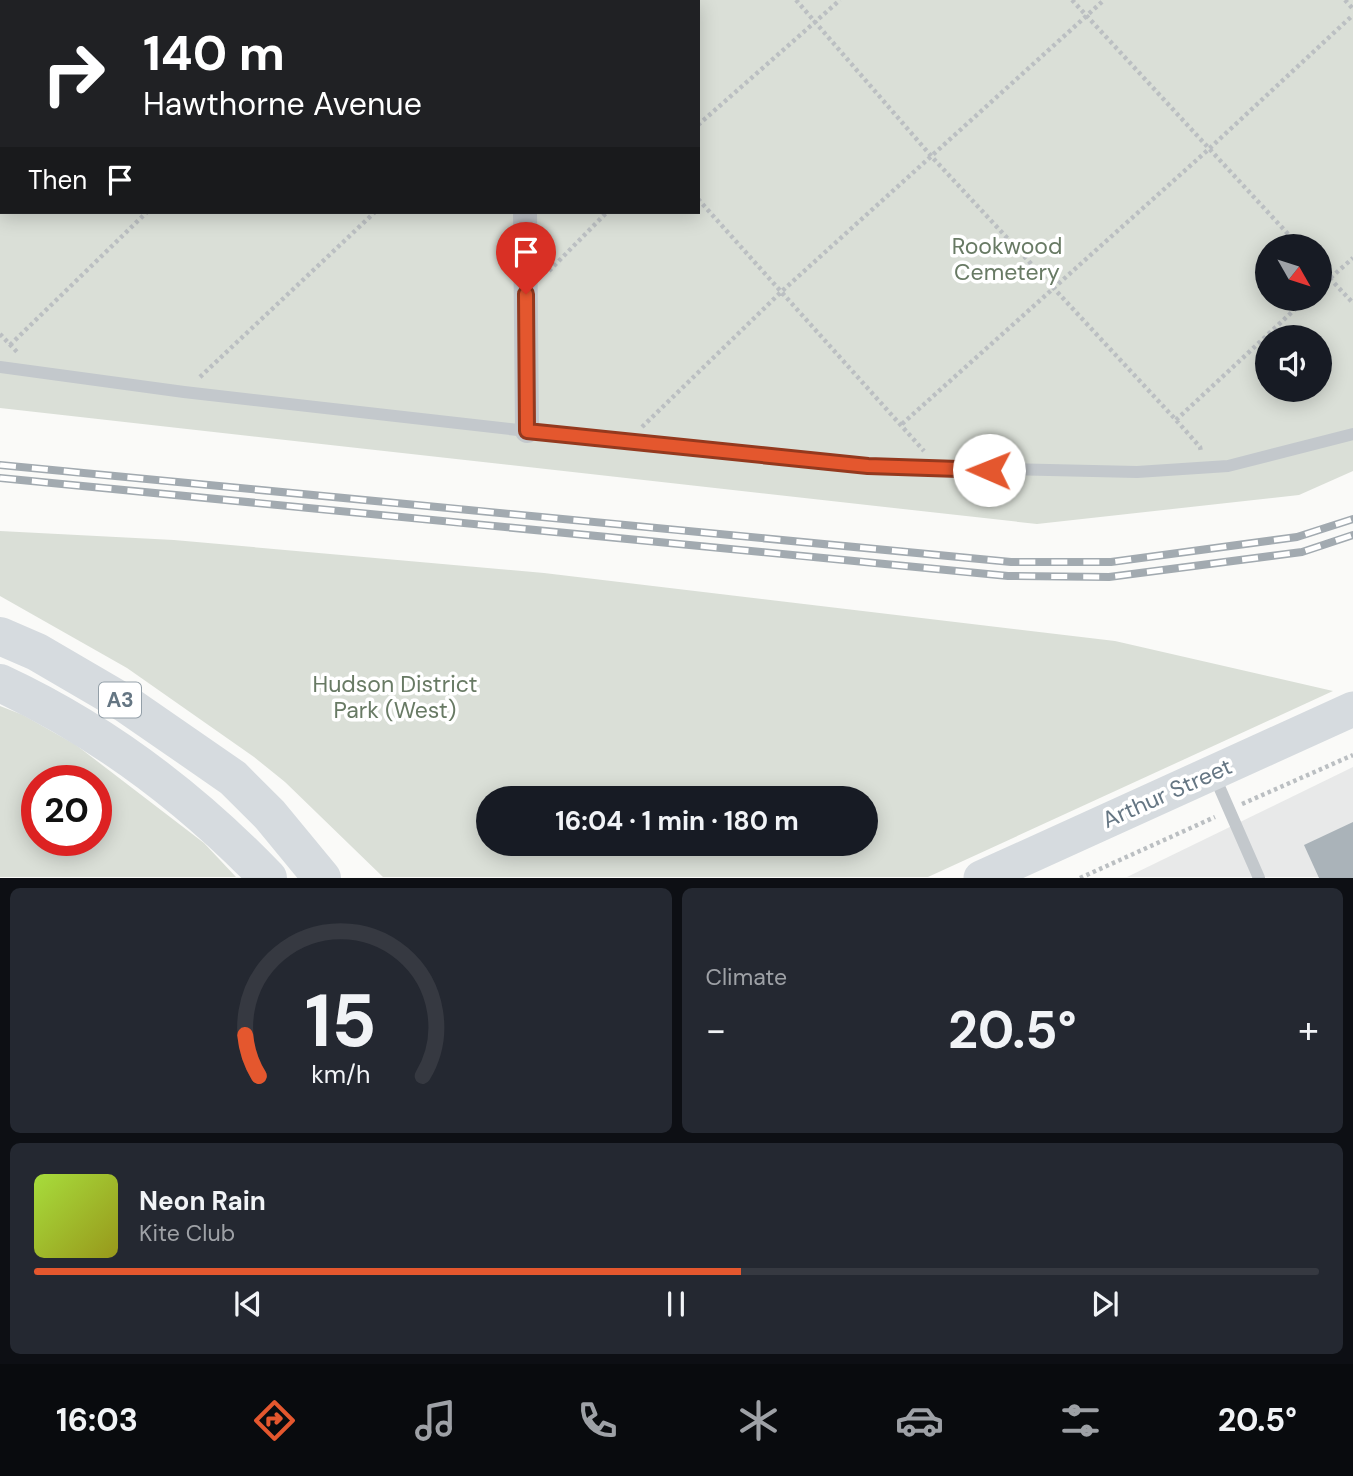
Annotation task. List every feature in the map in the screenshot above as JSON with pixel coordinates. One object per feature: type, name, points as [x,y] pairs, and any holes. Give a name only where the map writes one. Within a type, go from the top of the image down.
[{"type":"highway","name":"A3","points":[[0,636],[37,652],[126,704],[233,778],[270,815],[322,877]]},
{"type":"highway","name":"A3","points":[[0,683],[35,699],[104,740],[196,809],[268,877]]},
{"type":"main road","name":"Arthur Street","points":[[1032,877],[1353,709]]},
{"type":"main road","name":"Arthur Street","points":[[981,877],[1217,782],[1353,732]]},
{"type":"street","points":[[525,214],[527,431]]},
{"type":"lane","points":[[0,367],[184,392],[868,466],[1137,472],[1228,466],[1353,435]]},
{"type":"lane","points":[[1217,782],[1259,877]]},
{"type":"path","points":[[796,0],[932,157],[1176,419],[1200,447],[1205,467]]},
{"type":"path","points":[[700,123],[840,0]]},
{"type":"path","points":[[1072,0],[1288,234]]},
{"type":"path","points":[[627,441],[781,292],[1104,0]]},
{"type":"path","points":[[1345,0],[1353,9]]},
{"type":"path","points":[[902,424],[1210,148],[1353,15]]},
{"type":"path","points":[[700,201],[940,469]]},
{"type":"path","points":[[10,345],[144,214]]},
{"type":"path","points":[[184,392],[373,214]]},
{"type":"path","points":[[526,294],[605,214]]},
{"type":"path","points":[[1332,276],[1353,258]]},
{"type":"path","points":[[1332,281],[1353,303]]},
{"type":"path","points":[[1176,419],[1292,312]]},
{"type":"shaded area","points":[[1353,767],[1353,877],[1127,877]]},
{"type":"green space","name":"Rookwood Cemetery","points":[[700,0],[1353,0],[1353,471],[1299,495],[1037,524],[0,408],[0,214],[700,214]]},
{"type":"green space","name":"Hudson District Park (West)","points":[[0,531],[174,540],[544,573],[1115,641],[1333,691],[928,877],[383,877],[285,782],[254,757],[127,668],[0,596]]},
{"type":"green space","points":[[0,706],[23,715],[76,745],[102,765],[21,765],[21,856],[112,856],[112,773],[204,843],[236,877],[0,877]]},
{"type":"building","points":[[1353,822],[1353,878],[1319,878],[1304,845]]},
{"type":"railway","points":[[0,465],[1011,562],[1111,562],[1297,537],[1353,519]]},
{"type":"railway","points":[[0,478],[1008,576],[1109,577],[1302,552],[1353,535]]},
{"type":"route","points":[[526,294],[527,431],[868,466],[989,470]]}]
